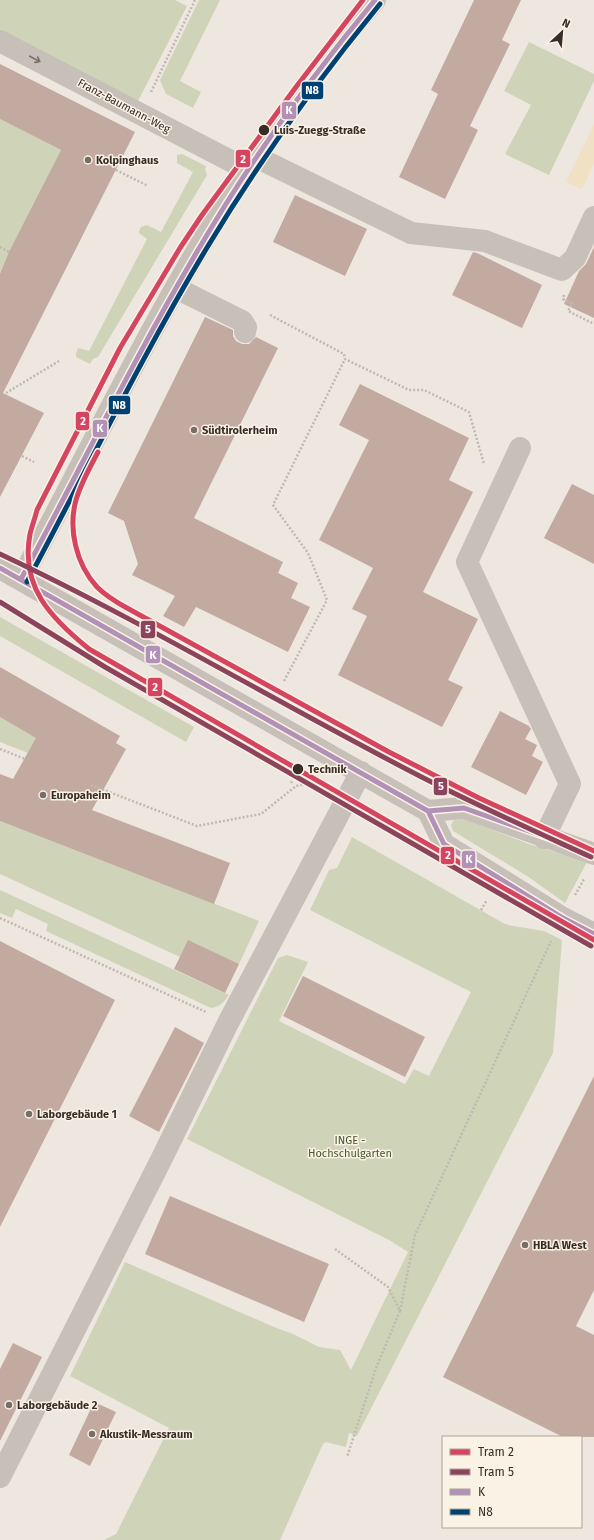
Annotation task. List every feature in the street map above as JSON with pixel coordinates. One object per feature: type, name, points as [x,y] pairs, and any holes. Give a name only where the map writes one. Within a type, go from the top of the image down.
[{"type":"street","points":[[21,579],[176,288],[252,164],[282,119],[332,53],[375,0]]},
{"type":"street","name":"Franz-Baumann-Weg","points":[[0,41],[175,133],[252,164],[411,233],[485,241],[562,270],[575,258],[594,217]]},
{"type":"street","points":[[176,288],[242,321],[246,326],[245,332]]},
{"type":"street","points":[[520,448],[467,562],[570,784],[544,838]]},
{"type":"street","points":[[0,568],[428,811],[444,844],[563,918],[594,934]]},
{"type":"street","points":[[0,1477],[161,1160],[228,1023],[361,772]]},
{"type":"street","points":[[428,811],[464,808],[544,838],[594,854]]},
{"type":"path","points":[[141,115],[195,0]]},
{"type":"path","points":[[116,170],[148,186]]},
{"type":"path","points":[[0,247],[9,252]]},
{"type":"path","points":[[266,313],[344,354],[345,359],[273,505],[308,552],[327,600],[284,682]]},
{"type":"path","points":[[345,359],[409,390],[424,390],[469,412],[496,501]]},
{"type":"path","points":[[6,393],[59,361]]},
{"type":"path","points":[[22,456],[34,462]]},
{"type":"path","points":[[0,749],[25,759]]},
{"type":"path","points":[[291,783],[295,775]]},
{"type":"path","points":[[91,785],[197,826],[261,814],[296,786],[310,783]]},
{"type":"path","points":[[573,899],[585,878]]},
{"type":"path","points":[[481,910],[487,900]]},
{"type":"path","points":[[0,918],[228,1023]]},
{"type":"path","points":[[347,1457],[376,1368],[400,1311],[414,1234],[553,936]]},
{"type":"path","points":[[335,1249],[388,1288],[400,1311]]},
{"type":"green space","points":[[0,0],[175,0],[187,6],[138,101],[0,34]]},
{"type":"green space","points":[[199,0],[220,0],[180,81],[201,92],[193,108],[166,94],[160,80]]},
{"type":"green space","points":[[529,42],[594,74],[594,81],[549,175],[505,154],[531,105],[504,91]]},
{"type":"green space","points":[[0,119],[61,150],[0,274]]},
{"type":"green space","points":[[182,154],[206,166],[205,169],[207,175],[98,357],[93,359],[90,364],[76,357],[78,348],[89,351],[147,239],[139,233],[141,227],[147,225],[161,232],[193,172],[177,163],[177,155]]},
{"type":"green space","points":[[0,617],[194,727],[186,742],[0,636]]},
{"type":"green space","points":[[0,717],[37,738],[28,753],[0,742]]},
{"type":"green space","points":[[464,819],[529,844],[587,862],[565,903],[530,878],[453,831],[451,825],[454,820]]},
{"type":"green space","points":[[0,821],[259,921],[239,964],[180,957],[0,874]]},
{"type":"green space","name":"INGE - Hochschulgarten","points":[[352,837],[505,924],[544,931],[562,940],[553,1053],[357,1436],[349,1433],[346,1447],[325,1442],[322,1446],[280,1540],[104,1540],[116,1534],[169,1428],[70,1376],[125,1262],[293,1334],[319,1347],[340,1350],[351,1370],[408,1252],[389,1240],[187,1139],[278,958],[287,955],[308,962],[279,1021],[405,1084],[414,1069],[429,1076],[471,992],[310,910],[329,870],[337,868]]},
{"type":"green space","points":[[0,890],[229,995],[222,1004],[211,1008],[46,931],[48,924],[16,909],[12,918],[0,913]]},
{"type":"sand","points":[[594,124],[594,164],[582,189],[566,182]]},
{"type":"building","points":[[474,0],[521,0],[502,40],[510,44],[470,126],[478,130],[445,199],[399,177],[438,94],[431,90]]},
{"type":"building","points":[[0,64],[135,132],[3,393],[44,413],[0,497],[0,274],[9,252],[61,150],[0,119]]},
{"type":"building","points":[[295,195],[367,229],[345,276],[273,242]]},
{"type":"building","points":[[594,247],[594,318],[564,304],[579,271],[586,264]]},
{"type":"building","points":[[473,252],[542,285],[522,328],[452,295]]},
{"type":"building","name":"Südtirolerheim","points":[[205,317],[233,330],[233,336],[236,341],[242,344],[249,344],[256,337],[278,348],[194,518],[283,562],[278,573],[298,583],[291,598],[310,607],[288,652],[196,607],[184,627],[163,616],[175,596],[132,575],[138,564],[124,521],[108,513]]},
{"type":"building","points":[[360,384],[469,438],[449,480],[473,492],[423,592],[478,619],[448,680],[463,687],[442,727],[338,675],[367,616],[352,609],[373,568],[319,540],[369,440],[339,425]]},
{"type":"building","points":[[572,484],[594,495],[594,564],[544,538]]},
{"type":"building","name":"Europaheim","points":[[0,667],[120,736],[116,743],[126,749],[92,810],[230,863],[214,904],[0,821],[0,774],[13,779],[36,738],[0,717]]},
{"type":"building","points":[[500,711],[529,726],[531,729],[525,739],[537,745],[532,756],[543,762],[526,795],[471,767]]},
{"type":"building","points":[[188,940],[239,964],[225,993],[174,969]]},
{"type":"building","name":"Laborgebäude 1","points":[[0,941],[115,1000],[0,1227]]},
{"type":"building","points":[[303,976],[425,1037],[405,1077],[283,1016]]},
{"type":"building","points":[[175,1027],[204,1043],[159,1132],[129,1116]]},
{"type":"building","points":[[594,1076],[594,1290],[576,1326],[594,1335],[594,1437],[561,1436],[443,1377]]},
{"type":"building","points":[[170,1196],[329,1264],[304,1322],[145,1254]]},
{"type":"building","name":"Laborgebäude 2","points":[[13,1343],[42,1357],[0,1441],[0,1369]]},
{"type":"building","name":"Akustik-Messraum","points":[[94,1402],[116,1412],[90,1466],[69,1455]]},
{"type":"tram line","name":"2","points":[[363,0],[296,87],[202,215],[180,248],[120,348],[37,510],[30,534],[28,553],[30,570],[34,586],[51,613],[89,649],[594,940]]},
{"type":"tram line","name":"2","points":[[98,452],[78,494],[73,523],[79,557],[90,578],[104,593],[127,608],[389,752],[479,798],[594,851]]},
{"type":"tram line","name":"5","points":[[0,554],[104,606],[432,782],[591,857]]},
{"type":"tram line","name":"5","points":[[0,602],[105,667],[591,946]]},
{"type":"transit line","name":"K","points":[[21,579],[154,328],[220,213],[305,88],[375,0]]},
{"type":"transit line","name":"N8","points":[[27,582],[160,329],[227,214],[268,152],[311,92],[380,4]]},
{"type":"transit line","name":"K","points":[[0,568],[428,811],[444,844],[563,918],[594,934]]},
{"type":"transit line","name":"K","points":[[428,811],[464,808],[594,854]]},
{"type":"place","name":"Luis-Zuegg-Straße","points":[[264,130]]},
{"type":"place","name":"Kolpinghaus","points":[[88,160]]},
{"type":"place","name":"Südtirolerheim","points":[[194,430]]},
{"type":"place","name":"Technik","points":[[298,769]]},
{"type":"place","name":"Europaheim","points":[[43,795]]},
{"type":"place","name":"Laborgebäude 1","points":[[29,1114]]},
{"type":"place","name":"HBLA West","points":[[525,1245]]},
{"type":"place","name":"Laborgebäude 2","points":[[9,1405]]},
{"type":"place","name":"Akustik-Messraum","points":[[92,1434]]}]
